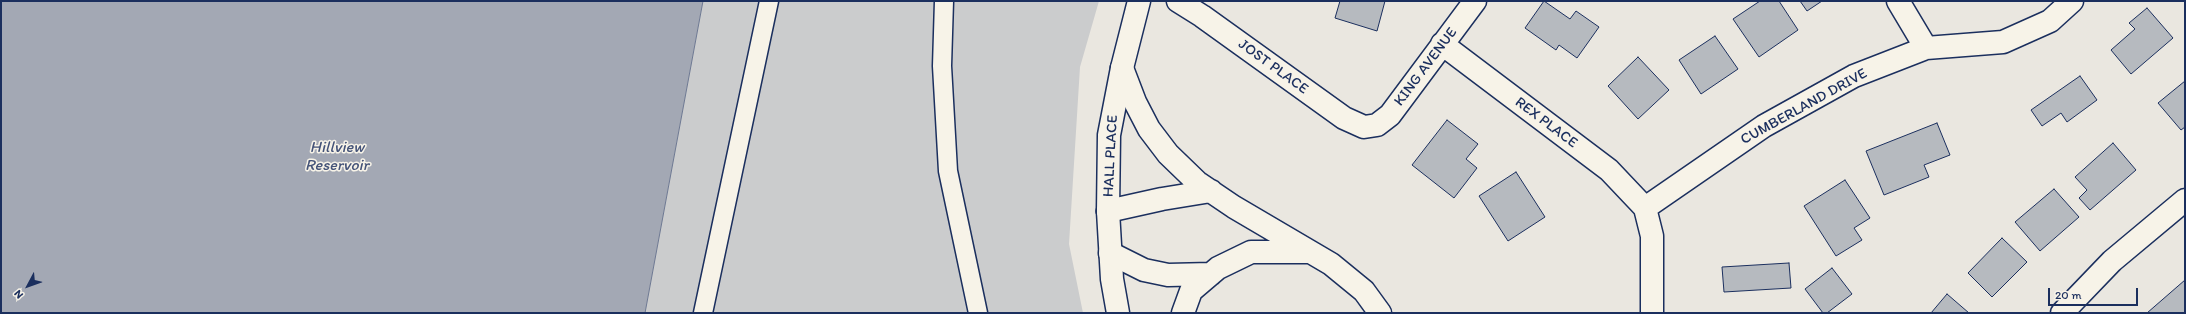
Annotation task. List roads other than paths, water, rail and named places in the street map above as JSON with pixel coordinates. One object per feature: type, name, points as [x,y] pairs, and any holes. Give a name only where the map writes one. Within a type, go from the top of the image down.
[{"type":"street","name":"HALL PLACE","points":[[1118,313],[1110,253],[1108,211],[1109,135],[1122,68],[1139,1]]},
{"type":"street","name":"JOST PLACE","points":[[1178,1],[1202,16],[1344,118],[1358,125],[1371,126]]},
{"type":"street","name":"KING AVENUE","points":[[1371,126],[1384,120],[1395,108],[1475,1]]},
{"type":"street","points":[[1898,1],[1926,48]]},
{"type":"street","name":"CUMBERLAND DRIVE","points":[[1645,208],[1764,126],[1854,76],[1926,48],[2003,42],[2050,21],[2072,1]]},
{"type":"street","name":"REX PLACE","points":[[1442,44],[1609,170],[1645,208]]},
{"type":"street","points":[[1122,68],[1135,102],[1150,129],[1168,154],[1197,182],[1308,252],[1331,264],[1364,291],[1380,313]]},
{"type":"street","points":[[1108,211],[1162,199],[1211,191]]},
{"type":"street","points":[[2062,313],[2112,261],[2185,200]]},
{"type":"street","points":[[1645,208],[1652,236],[1652,313]]},
{"type":"street","points":[[1183,313],[1191,291],[1218,268],[1251,252],[1308,252]]},
{"type":"street","points":[[1110,253],[1144,270],[1168,275],[1211,274]]},
{"type":"lane","points":[[703,313],[769,1]]},
{"type":"lane","points":[[944,1],[942,66],[948,171],[978,313]]},
{"type":"water","name":"Hillview Reservoir","points":[[1,1],[703,1],[645,313],[1,313]]}]
